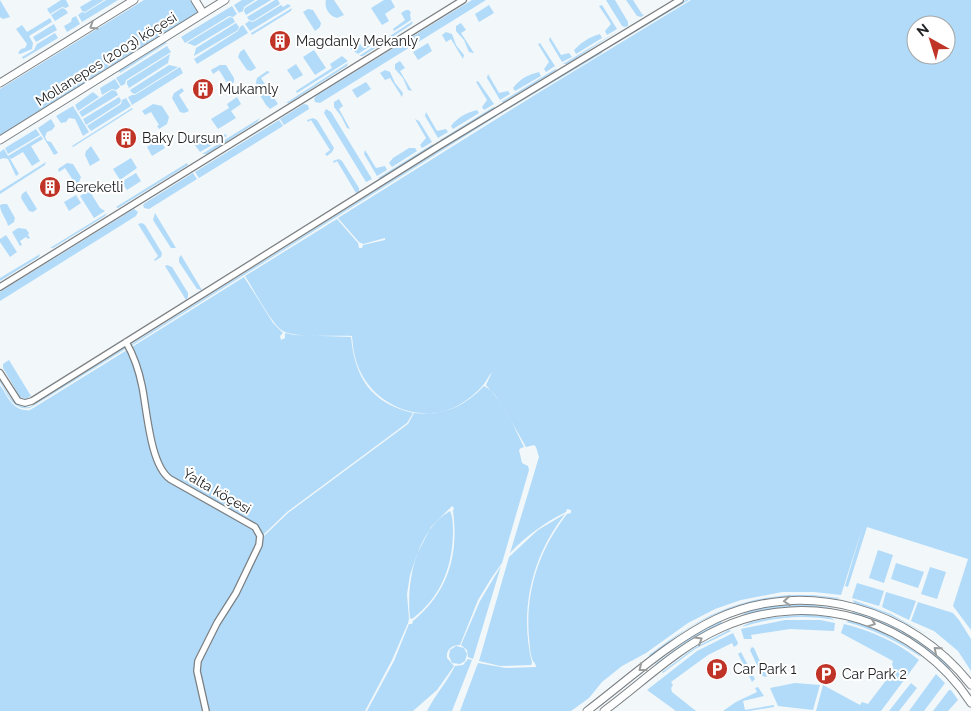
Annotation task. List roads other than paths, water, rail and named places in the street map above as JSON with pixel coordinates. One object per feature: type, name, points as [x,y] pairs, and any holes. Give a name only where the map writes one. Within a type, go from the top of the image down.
[{"type":"street","points":[[0,83],[134,0]]},
{"type":"street","points":[[195,0],[203,13]]},
{"type":"street","name":"Mollanepes (2003) köçesi","points":[[0,140],[224,0]]},
{"type":"street","points":[[0,287],[463,0]]},
{"type":"street","points":[[0,373],[15,397],[23,403],[32,401],[439,146],[680,0]]},
{"type":"street","name":"Ýalta köçesi","points":[[126,342],[140,378],[156,457],[162,472],[170,479],[255,528],[260,536],[259,545],[236,593],[217,623],[198,661],[197,671],[206,711]]},
{"type":"street","points":[[587,711],[682,638],[708,623],[730,613],[755,606],[791,601],[813,601],[845,605],[886,618],[912,631],[946,658],[971,685]]},
{"type":"street","points":[[842,614],[845,605]]},
{"type":"street","points":[[602,699],[606,709],[688,646],[712,632],[758,616],[792,611],[813,611],[842,614],[883,627],[906,639],[948,673],[971,702]]},
{"type":"street","points":[[730,613],[734,623]]},
{"type":"place","name":"Magdanly Mekanly","points":[[280,41]]},
{"type":"place","name":"Mukamly","points":[[203,89]]},
{"type":"place","name":"Baky Dursun","points":[[126,138]]},
{"type":"place","name":"Bereketli","points":[[50,187]]},
{"type":"place","name":"Car Park 1","points":[[717,669]]},
{"type":"place","name":"Car Park 2","points":[[826,674]]}]
